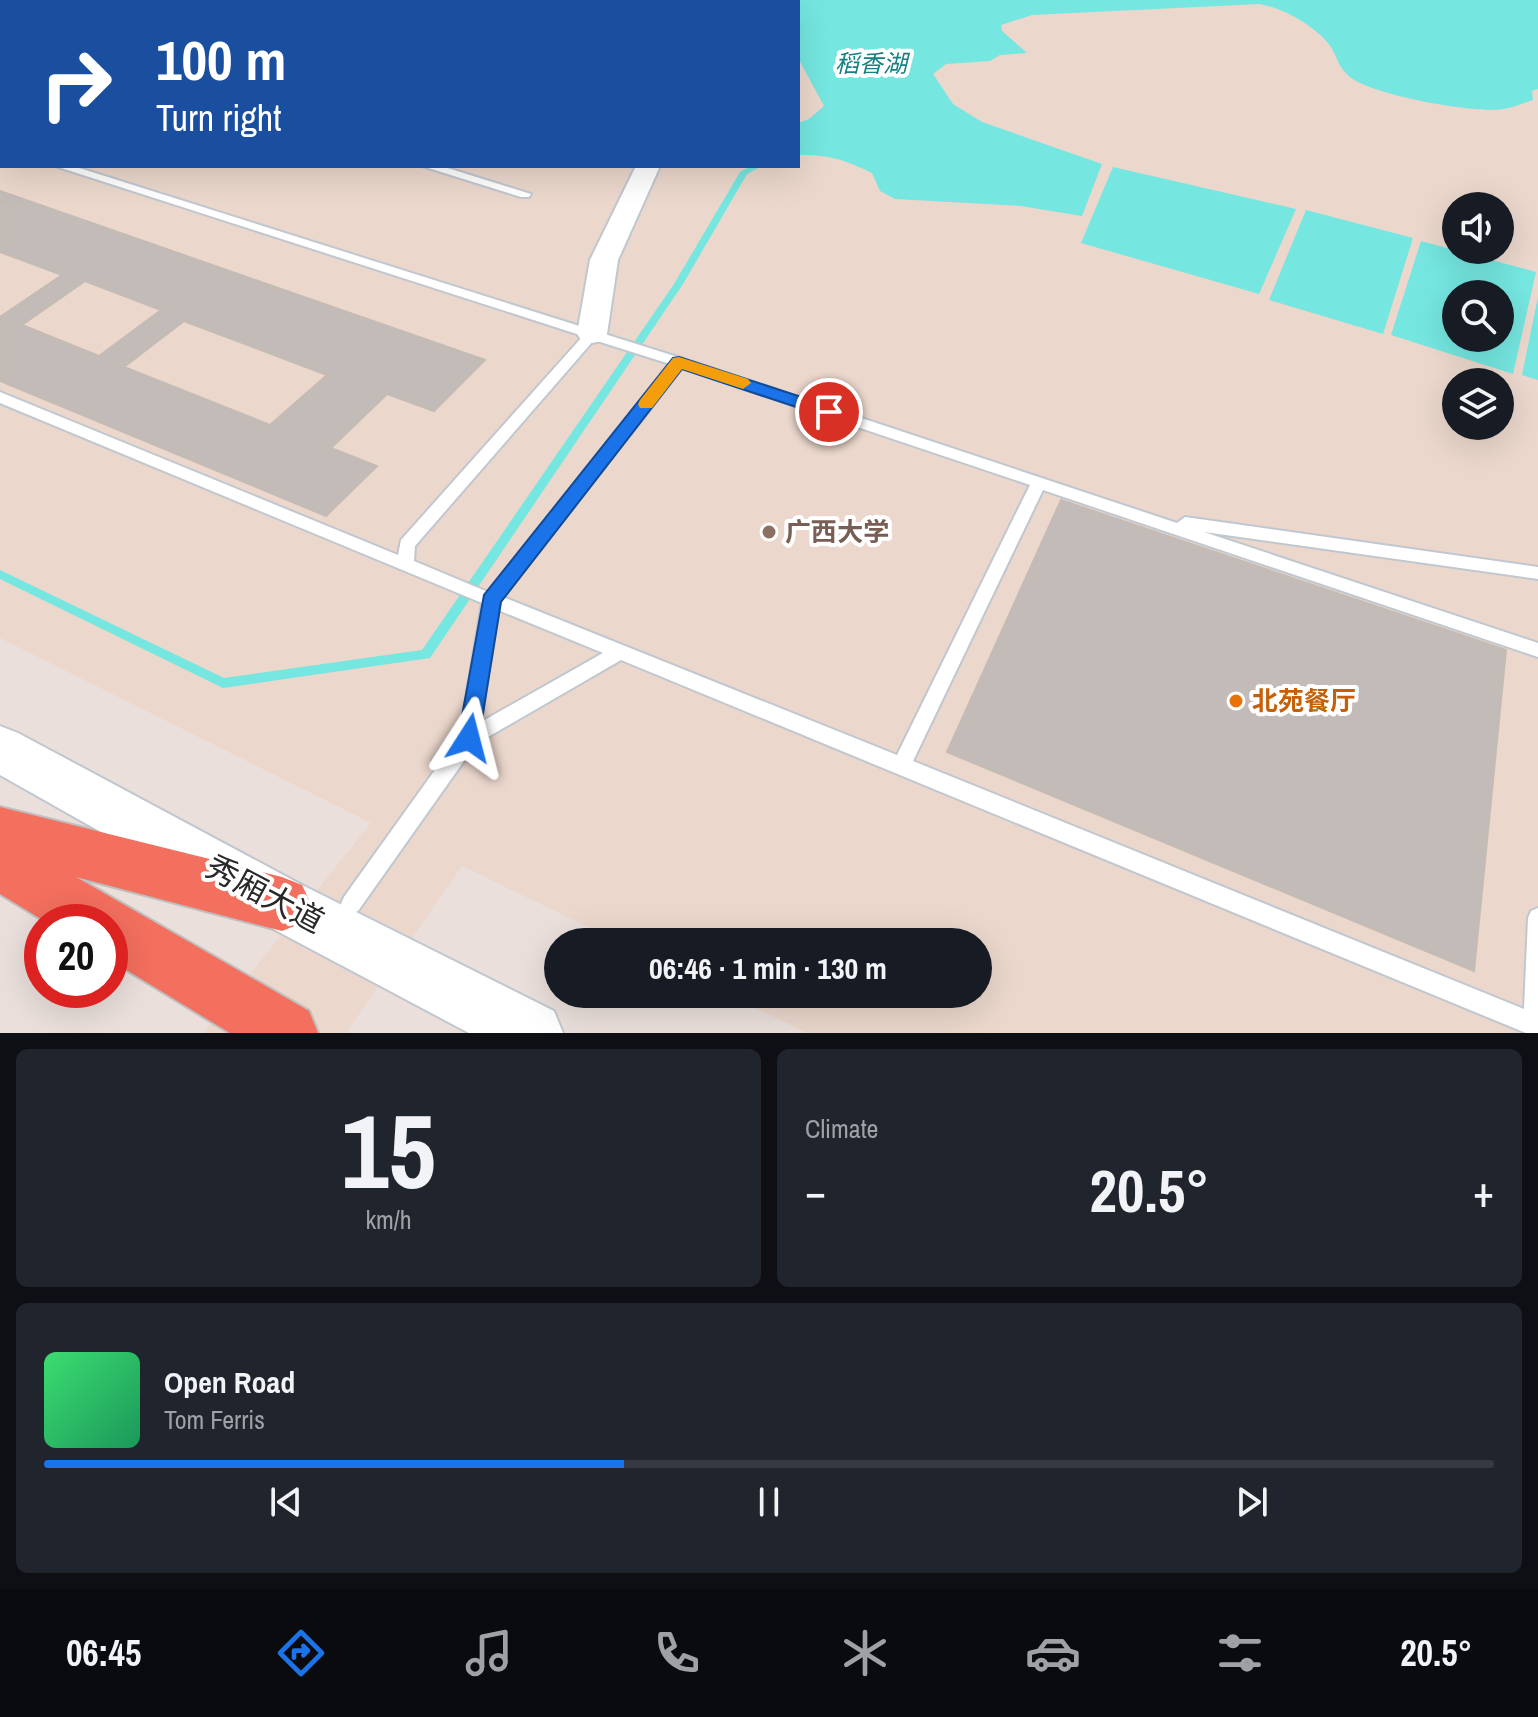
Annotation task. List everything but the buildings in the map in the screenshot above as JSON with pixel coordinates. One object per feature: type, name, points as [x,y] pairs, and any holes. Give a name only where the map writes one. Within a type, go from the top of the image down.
[{"type":"highway","points":[[0,832],[282,904]]},
{"type":"highway","points":[[0,863],[69,904]]},
{"type":"highway","points":[[128,939],[287,1033]]},
{"type":"main road","name":"秀厢大道","points":[[0,749],[282,904],[532,1033]]},
{"type":"street","points":[[604,338],[604,260],[647,168]]},
{"type":"lane","points":[[67,168],[679,362],[1538,650]]},
{"type":"lane","points":[[435,168],[525,194]]},
{"type":"lane","points":[[405,565],[407,544],[604,338]]},
{"type":"lane","points":[[469,738],[485,598],[679,362]]},
{"type":"lane","points":[[0,397],[456,587],[902,765],[1536,1025],[1538,918]]},
{"type":"lane","points":[[902,765],[1039,482]]},
{"type":"lane","points":[[1144,517],[1538,573]]},
{"type":"lane","points":[[351,904],[469,738],[620,652]]},
{"type":"shaded area","name":"广西大学","points":[[800,0],[1538,0],[1538,1033],[807,1033],[756,1008],[992,1008],[992,928],[590,928],[462,866],[346,1033],[203,1033],[371,823],[0,638],[0,168],[800,168]]},
{"type":"water","name":"稻香湖","points":[[800,0],[1538,0],[1538,89],[1532,91],[1533,100],[1490,110],[1425,102],[1362,84],[1350,77],[1325,39],[1308,25],[1259,4],[1032,15],[1001,25],[1002,31],[1027,53],[1000,55],[990,61],[946,64],[933,74],[953,104],[982,122],[1102,164],[1082,216],[1021,206],[895,199],[880,191],[872,173],[863,168],[827,157],[800,155],[800,122],[824,106],[800,62]]},
{"type":"water","points":[[1113,167],[1296,209],[1259,294],[1081,243]]},
{"type":"water","points":[[1306,210],[1413,238],[1383,334],[1269,300]]},
{"type":"water","points":[[1421,241],[1442,247],[1442,264],[1506,264],[1536,272],[1514,370],[1494,368],[1444,352],[1514,352],[1514,280],[1442,280],[1442,351],[1391,335]]},
{"type":"water","points":[[1538,297],[1538,380],[1522,375]]},
{"type":"waterway","points":[[0,574],[223,683],[426,654],[678,284],[744,172],[753,168]]},
{"type":"slow traffic","points":[[646,404],[679,362],[743,383]]},
{"type":"place","name":"广西大学","points":[[769,532]]},
{"type":"place","name":"北苑餐厅","points":[[1236,701]]},
{"type":"route","points":[[469,738],[491,600],[679,362],[829,412]]}]
